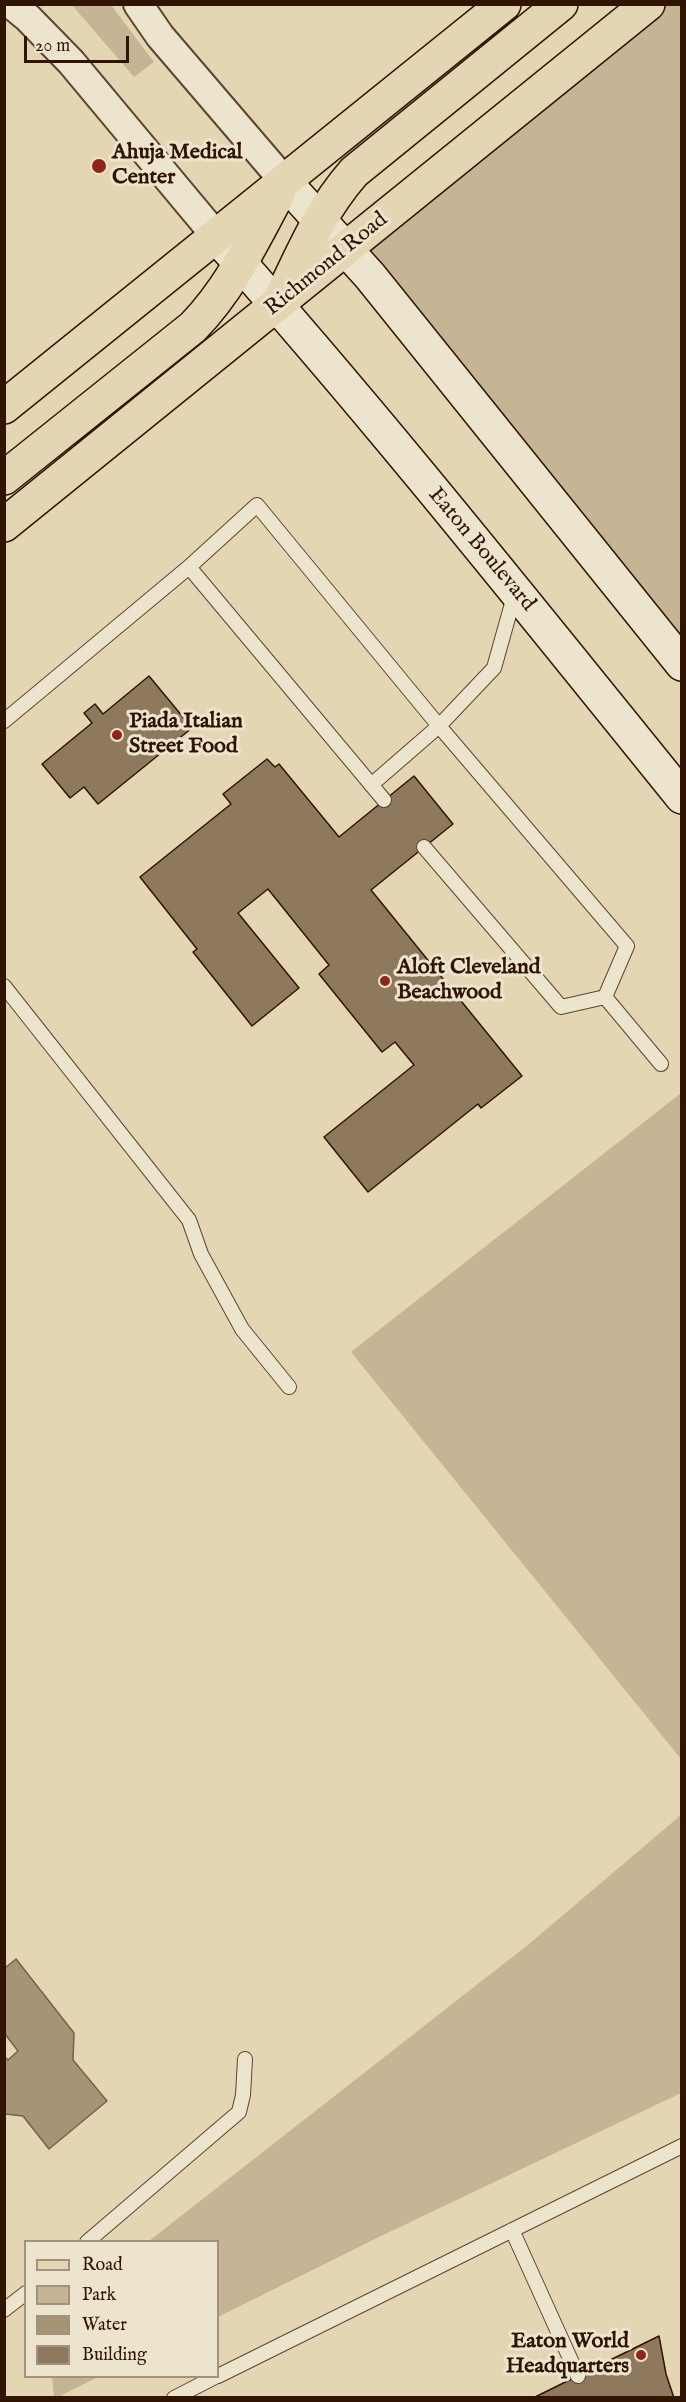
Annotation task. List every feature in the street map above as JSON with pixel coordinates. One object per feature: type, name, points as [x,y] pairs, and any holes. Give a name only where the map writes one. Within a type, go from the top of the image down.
[{"type":"main road","points":[[4,407],[504,4]]},
{"type":"main road","points":[[277,305],[318,219],[335,194],[369,159],[561,4]]},
{"type":"main road","name":"Richmond Road","points":[[4,525],[648,4]]},
{"type":"main road","points":[[4,478],[193,327],[226,289],[285,182]]},
{"type":"street","points":[[11,4],[71,62],[217,237]]},
{"type":"street","points":[[138,4],[160,36],[285,182],[370,276],[681,664]]},
{"type":"street","name":"Eaton Boulevard","points":[[217,237],[277,305],[515,591],[681,797]]},
{"type":"lane","points":[[4,722],[189,567],[258,505],[439,726],[627,946],[605,997]]},
{"type":"lane","points":[[189,567],[384,800]]},
{"type":"lane","points":[[371,785],[439,726],[495,668],[515,591]]},
{"type":"lane","points":[[424,847],[561,1006],[605,997]]},
{"type":"lane","points":[[4,986],[189,1220],[201,1254],[242,1329],[288,1387]]},
{"type":"lane","points":[[605,997],[661,1064]]},
{"type":"lane","points":[[88,2240],[239,2112],[243,2095],[245,2059]]},
{"type":"lane","points":[[219,2375],[681,2146]]},
{"type":"lane","points":[[512,2230],[578,2376]]},
{"type":"lane","points":[[4,2310],[24,2294]]},
{"type":"lane","points":[[174,2397],[213,2378]]},
{"type":"green space","points":[[72,5],[111,5],[154,62],[134,77]]},
{"type":"green space","points":[[648,5],[681,5],[681,664],[346,250]]},
{"type":"green space","points":[[681,1093],[681,1759],[351,1352]]},
{"type":"green space","points":[[681,1815],[681,2093],[379,2237],[219,2317],[219,2240],[150,2240],[529,1944]]},
{"type":"green space","points":[[52,2378],[96,2378],[56,2398]]},
{"type":"water","points":[[16,1959],[74,2033],[73,2060],[107,2101],[49,2149],[23,2116],[5,2114],[5,2057],[8,2060],[18,2051],[5,2034],[5,1968]]},
{"type":"building","points":[[149,676],[192,728],[98,804],[84,787],[70,798],[42,764],[92,723],[84,713],[95,704],[103,714]]},
{"type":"building","name":"Aloft Cleveland Beachwood","points":[[267,759],[275,767],[279,764],[339,837],[414,776],[453,824],[371,890],[522,1076],[481,1108],[478,1104],[368,1192],[324,1137],[414,1065],[395,1042],[382,1052],[319,974],[329,965],[268,889],[238,913],[299,988],[252,1026],[193,952],[197,949],[140,877],[231,804],[223,794]]},
{"type":"building","name":"Eaton World Headquarters","points":[[659,2336],[666,2374],[674,2398],[533,2398]]},
{"type":"place","name":"Ahuja Medical Center","points":[[99,166]]},
{"type":"place","name":"Piada Italian Street Food","points":[[117,735]]},
{"type":"place","name":"Aloft Cleveland Beachwood","points":[[385,981]]},
{"type":"place","name":"Eaton World Headquarters","points":[[641,2355]]}]
